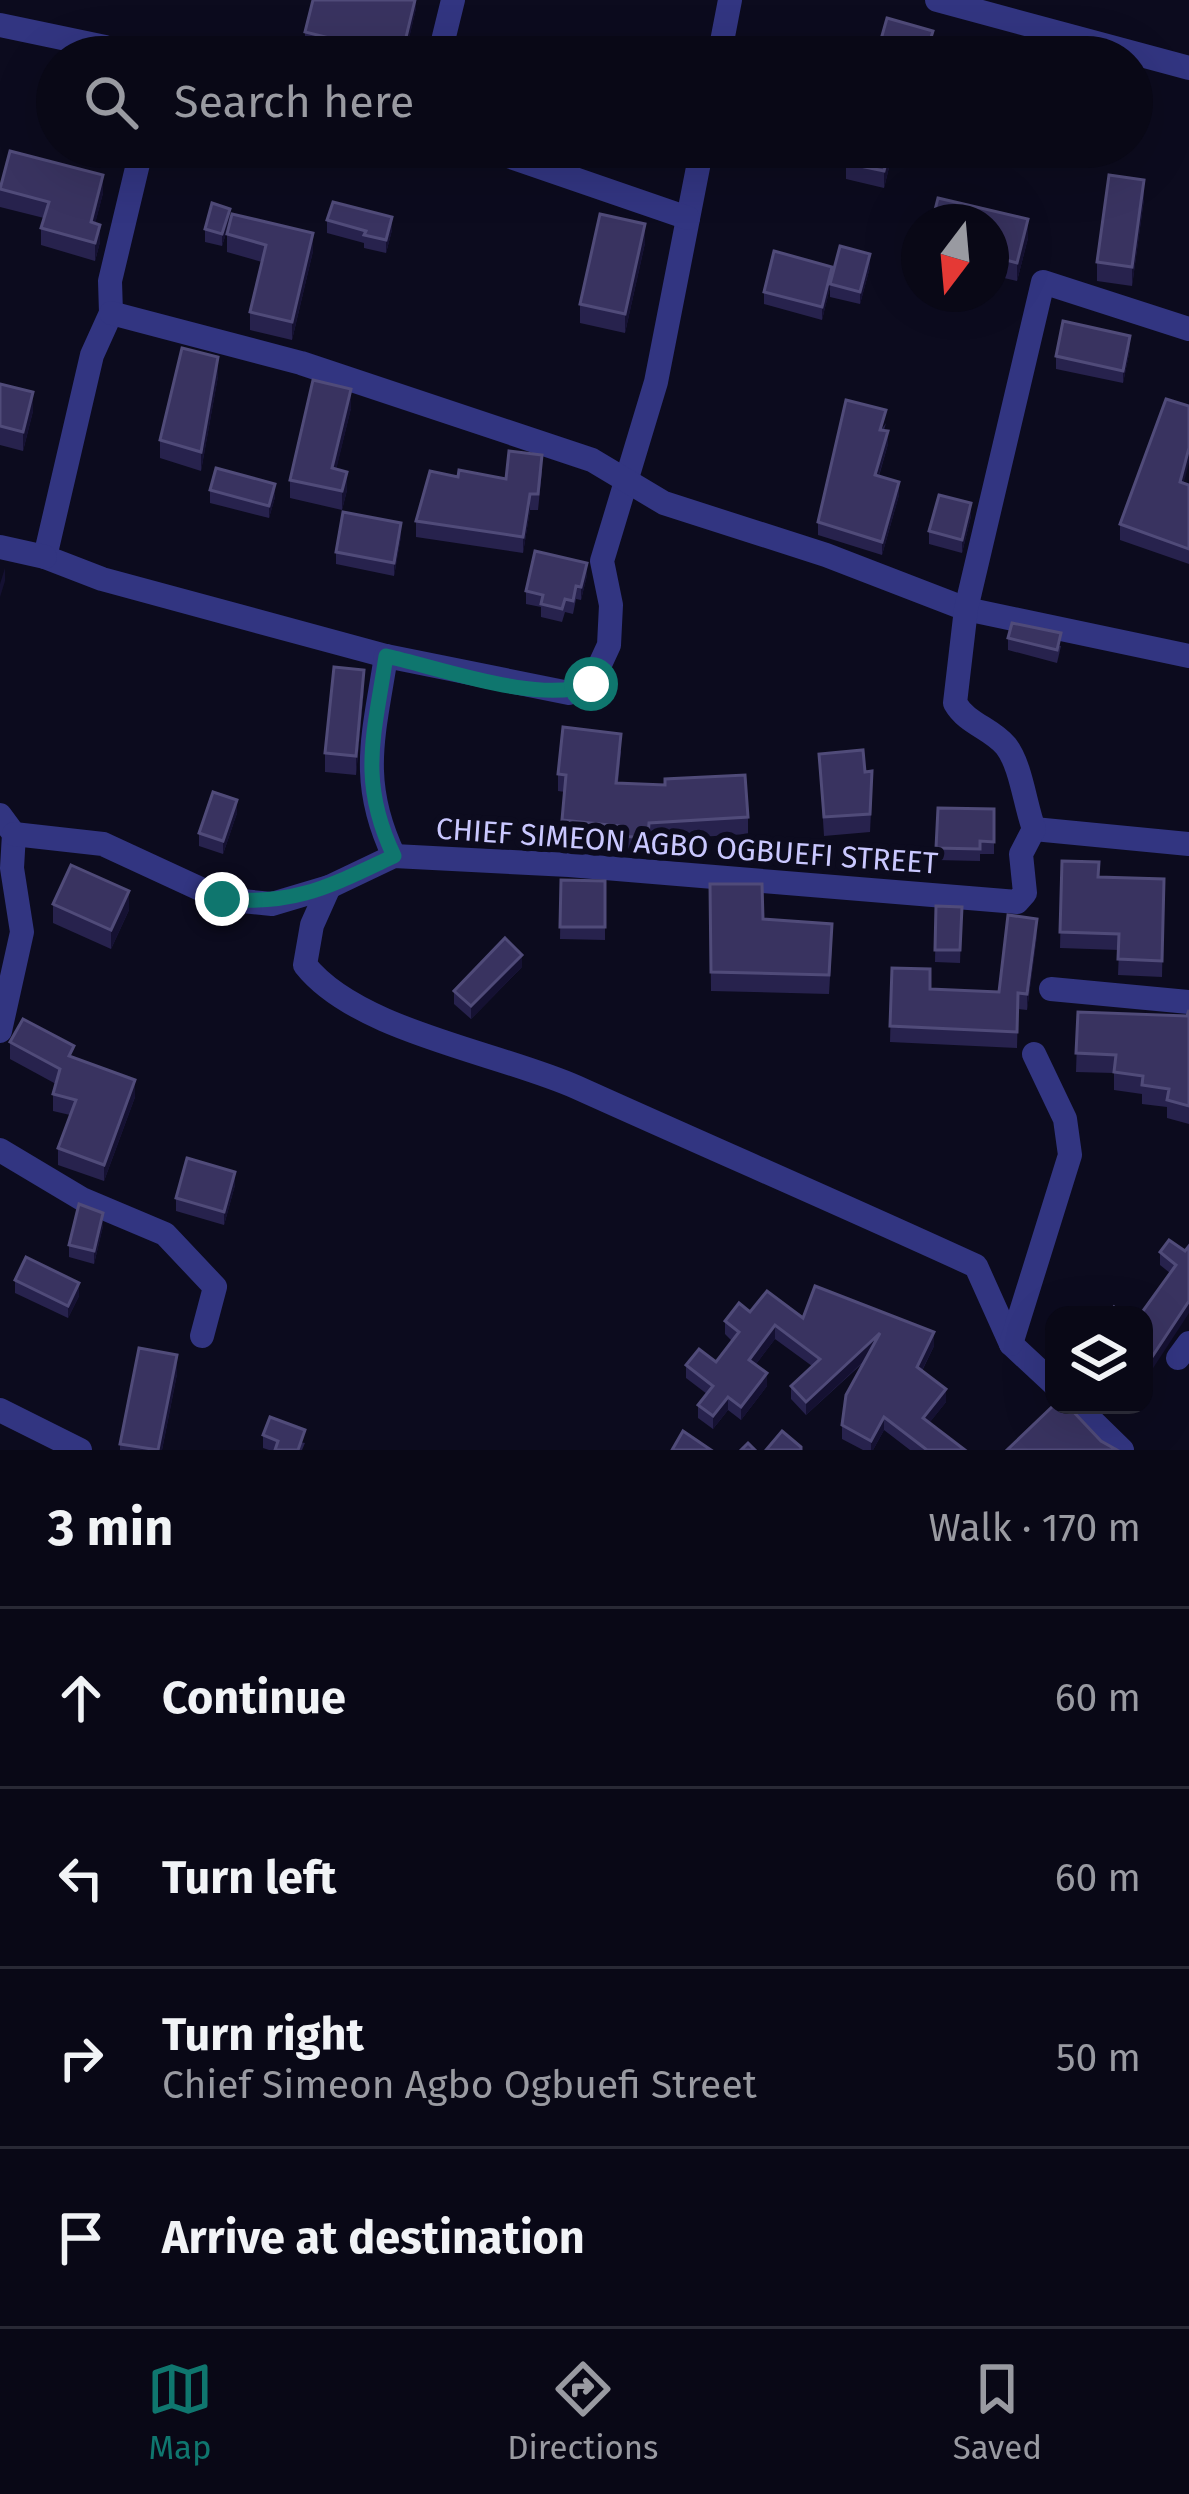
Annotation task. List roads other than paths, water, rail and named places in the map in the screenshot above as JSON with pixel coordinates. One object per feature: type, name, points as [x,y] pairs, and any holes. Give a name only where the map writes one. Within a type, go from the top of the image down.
[{"type":"street","points":[[444,36],[453,0]]},
{"type":"street","points":[[723,36],[730,0]]},
{"type":"street","points":[[937,0],[994,7],[1087,36]]},
{"type":"street","points":[[0,25],[52,36]]},
{"type":"street","points":[[1153,57],[1189,68]]},
{"type":"street","points":[[45,557],[92,356],[111,313],[110,281],[137,168]]},
{"type":"street","points":[[543,168],[688,218]]},
{"type":"street","points":[[0,547],[386,656],[541,690],[569,693],[591,684],[609,645],[611,605],[602,561],[656,382],[697,168]]},
{"type":"street","points":[[1189,329],[1043,282],[966,609],[955,703],[962,716],[1004,743],[1034,829],[1189,844]]},
{"type":"street","points":[[111,313],[301,363],[592,460],[664,503],[826,555],[966,609],[1189,656]]},
{"type":"street","points":[[386,656],[368,772],[379,824],[394,856]]},
{"type":"street","points":[[0,1031],[22,932],[7,825]]},
{"type":"street","name":"CHIEF SIMEON AGBO OGBUEFI STREET","points":[[7,825],[103,844],[222,899],[272,904],[328,887],[394,856],[569,865],[1017,902],[1025,893],[1021,854],[1034,829]]},
{"type":"street","points":[[328,887],[312,925],[305,965],[325,991],[369,1014],[572,1085],[976,1266],[1011,1344],[1045,1376]]},
{"type":"street","points":[[0,896],[12,898],[22,932]]},
{"type":"street","points":[[1051,989],[1189,1002]]},
{"type":"street","points":[[1011,1344],[1070,1155],[1065,1120],[1034,1054]]},
{"type":"street","points":[[0,1150],[82,1199],[165,1234],[215,1287],[202,1336]]},
{"type":"street","points":[[0,1410],[80,1450]]},
{"type":"street","points":[[1085,1414],[1122,1450]]}]
